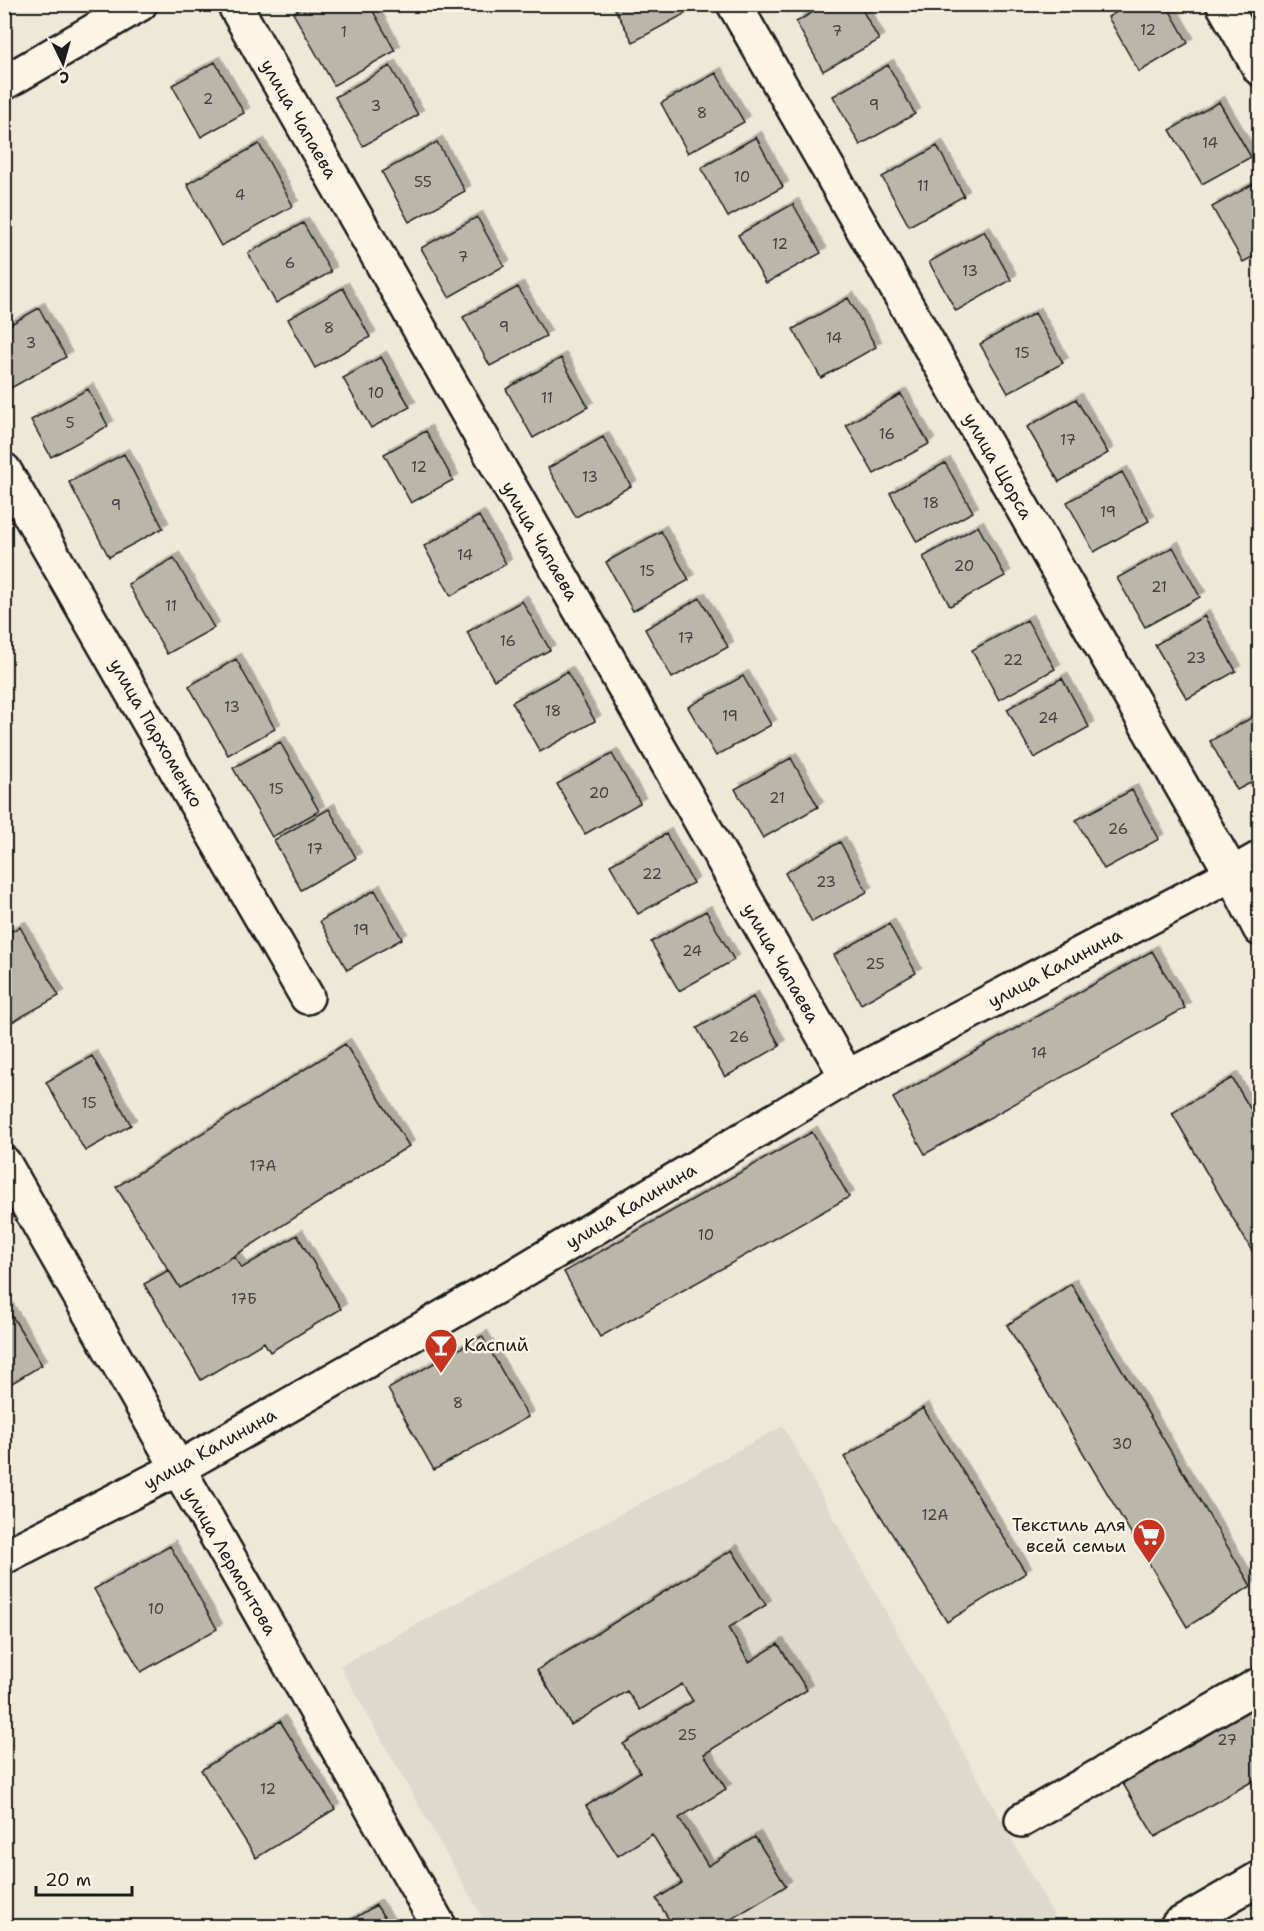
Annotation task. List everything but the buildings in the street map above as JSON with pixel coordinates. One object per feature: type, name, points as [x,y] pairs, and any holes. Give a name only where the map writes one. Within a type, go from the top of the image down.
[{"type":"street","points":[[4,83],[140,4]]},
{"type":"street","name":"улица Чапаева","points":[[234,4],[847,1077]]},
{"type":"street","name":"улица Щорса","points":[[734,4],[1232,874],[1260,929]]},
{"type":"street","points":[[1223,4],[1260,69]]},
{"type":"street","name":"улица Пархоменко","points":[[4,470],[307,996]]},
{"type":"street","name":"улица Калинина","points":[[4,1557],[177,1469],[501,1284],[847,1077],[1260,858]]},
{"type":"street","name":"улица Лермонтова","points":[[4,1163],[439,1926]]},
{"type":"street","points":[[1022,1820],[1260,1684]]},
{"type":"street","points":[[1177,1926],[1260,1878]]},
{"type":"shaded area","points":[[783,1426],[1059,1925],[487,1926],[340,1666]]},
{"type":"place","name":"Каспий","points":[[441,1374]]},
{"type":"place","name":"Текстиль для всей семьи","points":[[1149,1564]]}]
